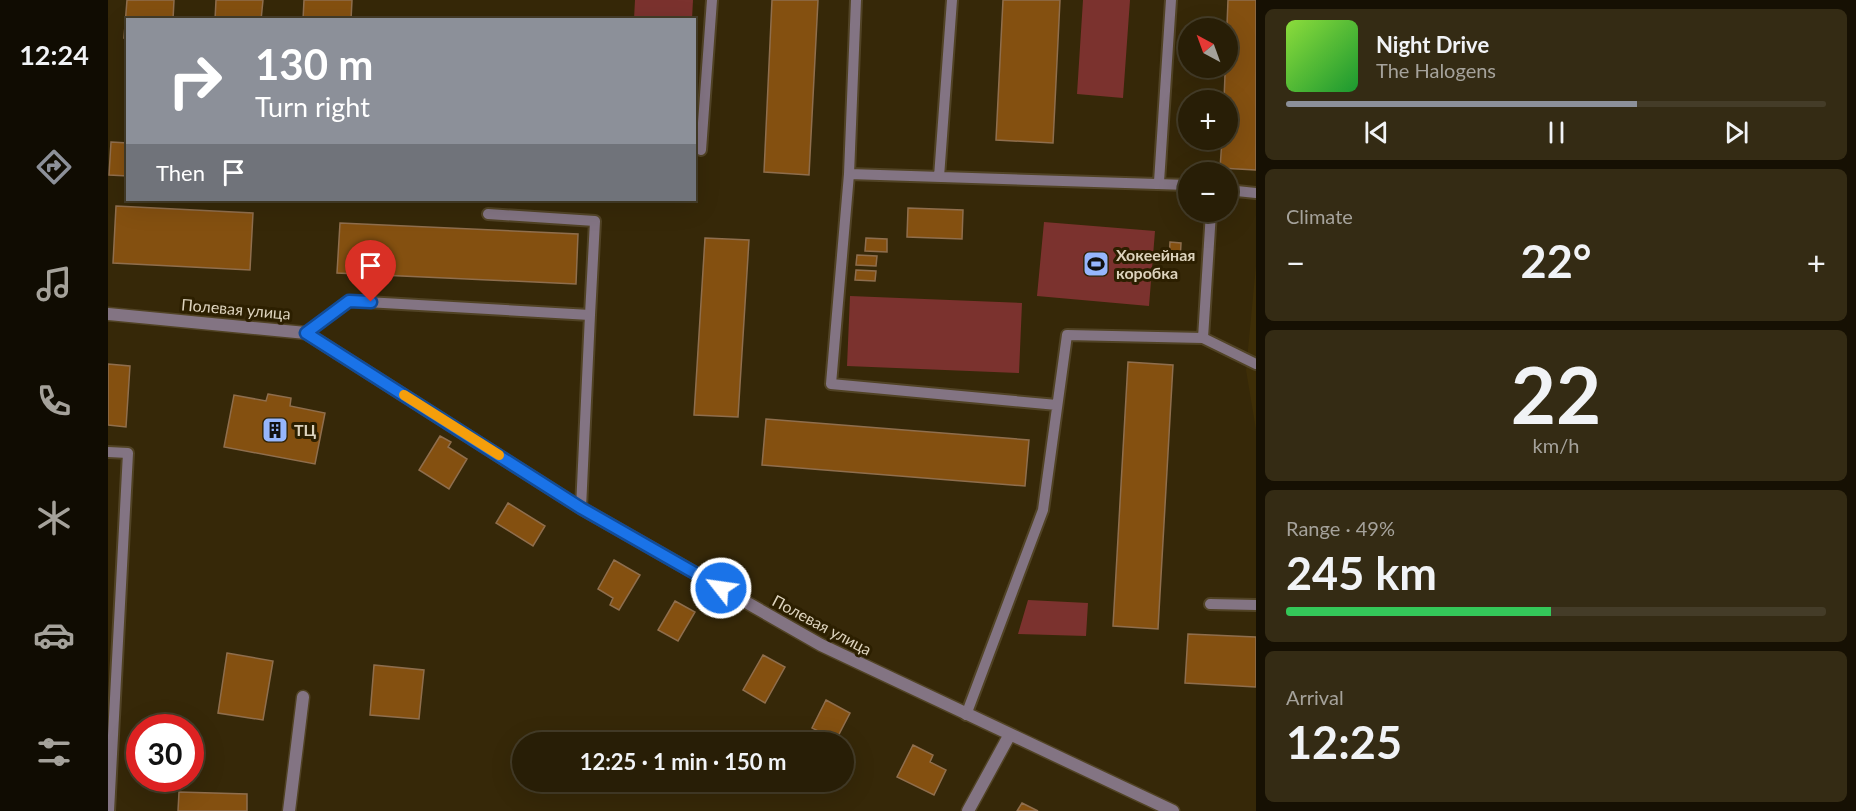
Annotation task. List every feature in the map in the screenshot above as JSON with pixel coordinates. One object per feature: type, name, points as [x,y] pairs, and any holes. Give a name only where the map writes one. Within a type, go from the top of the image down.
[{"type":"street","name":"Полевая улица","points":[[108,314],[306,333],[581,508],[821,645],[1173,811]]},
{"type":"street","points":[[289,811],[303,697]]},
{"type":"street","points":[[968,811],[1010,736]]},
{"type":"lane","points":[[701,150],[712,0]]},
{"type":"lane","points":[[856,0],[849,174],[831,384],[1057,405]]},
{"type":"lane","points":[[939,177],[952,0]]},
{"type":"lane","points":[[1159,182],[1172,0]]},
{"type":"lane","points":[[849,174],[1178,184]]},
{"type":"lane","points":[[1238,191],[1256,193]]},
{"type":"lane","points":[[488,214],[595,221],[581,508]]},
{"type":"lane","points":[[1203,338],[1210,222]]},
{"type":"lane","points":[[306,333],[349,301],[590,315]]},
{"type":"lane","points":[[966,715],[1042,510],[1067,335],[1203,338],[1256,364]]},
{"type":"lane","points":[[108,452],[128,453],[109,811]]},
{"type":"lane","points":[[1210,604],[1256,605]]},
{"type":"shaded area","points":[[635,0],[693,0],[692,18],[634,18]]},
{"type":"shaded area","points":[[1083,0],[1130,0],[1123,98],[1077,94]]},
{"type":"shaded area","name":"Хокеейная коробка","points":[[1044,222],[1155,231],[1149,306],[1037,296]]},
{"type":"shaded area","points":[[1256,265],[1256,430],[1246,370]]},
{"type":"shaded area","points":[[850,296],[1022,303],[1019,373],[847,366]]},
{"type":"shaded area","points":[[1028,600],[1088,603],[1086,636],[1018,634]]},
{"type":"building","points":[[127,0],[174,0],[173,18],[126,18],[126,38],[124,38]]},
{"type":"building","points":[[216,0],[263,0],[261,18],[215,18]]},
{"type":"building","points":[[304,0],[352,0],[351,18],[303,18]]},
{"type":"building","points":[[772,0],[818,0],[809,175],[764,172]]},
{"type":"building","points":[[1003,0],[1060,0],[1053,143],[996,140]]},
{"type":"building","points":[[1228,0],[1256,0],[1256,170],[1238,169],[1238,162],[1220,162],[1221,150],[1238,150],[1238,90],[1224,90],[1225,78],[1238,78],[1238,18],[1227,18]]},
{"type":"building","points":[[111,142],[126,143],[126,176],[109,175]]},
{"type":"building","points":[[116,206],[253,213],[250,270],[113,263]]},
{"type":"building","points":[[908,208],[963,210],[962,239],[907,237]]},
{"type":"building","points":[[340,223],[578,234],[576,284],[337,273]]},
{"type":"building","points":[[705,238],[749,240],[738,417],[694,415]]},
{"type":"building","points":[[866,238],[887,239],[887,252],[865,251]]},
{"type":"building","points":[[1170,242],[1181,243],[1180,262],[1169,261]]},
{"type":"building","points":[[857,255],[877,256],[876,266],[856,265]]},
{"type":"building","points":[[856,270],[876,271],[875,281],[855,280]]},
{"type":"building","points":[[1128,362],[1173,365],[1158,629],[1113,626]]},
{"type":"building","points":[[108,364],[130,366],[126,427],[108,425]]},
{"type":"building","name":"ТЦ","points":[[268,394],[291,398],[290,406],[325,413],[315,464],[224,447],[234,395],[266,401]]},
{"type":"building","points":[[766,419],[1029,440],[1025,486],[762,465]]},
{"type":"building","points":[[440,436],[451,442],[448,447],[467,459],[449,489],[419,470]]},
{"type":"building","points":[[508,503],[545,526],[533,546],[496,523]]},
{"type":"building","points":[[614,560],[640,575],[619,610],[610,605],[613,598],[598,589]]},
{"type":"building","points":[[675,601],[695,612],[678,641],[658,630]]},
{"type":"building","points":[[1188,634],[1256,637],[1256,687],[1185,683]]},
{"type":"building","points":[[227,653],[273,661],[263,720],[218,713]]},
{"type":"building","points":[[763,655],[785,667],[765,703],[743,690]]},
{"type":"building","points":[[374,665],[424,670],[419,719],[370,715]]},
{"type":"building","points":[[826,700],[850,713],[840,732],[820,732],[812,728]]},
{"type":"building","points":[[913,745],[933,755],[930,762],[946,770],[934,795],[897,777]]},
{"type":"building","points":[[179,792],[247,794],[247,811],[178,811]]},
{"type":"building","points":[[1022,803],[1038,811],[1017,811]]},
{"type":"slow traffic","points":[[404,395],[499,455]]},
{"type":"place","name":"Хокеейная коробка","points":[[1096,264]]},
{"type":"place","name":"ТЦ","points":[[275,430]]},
{"type":"route","points":[[371,302],[349,301],[306,333],[581,508],[721,588]]}]
